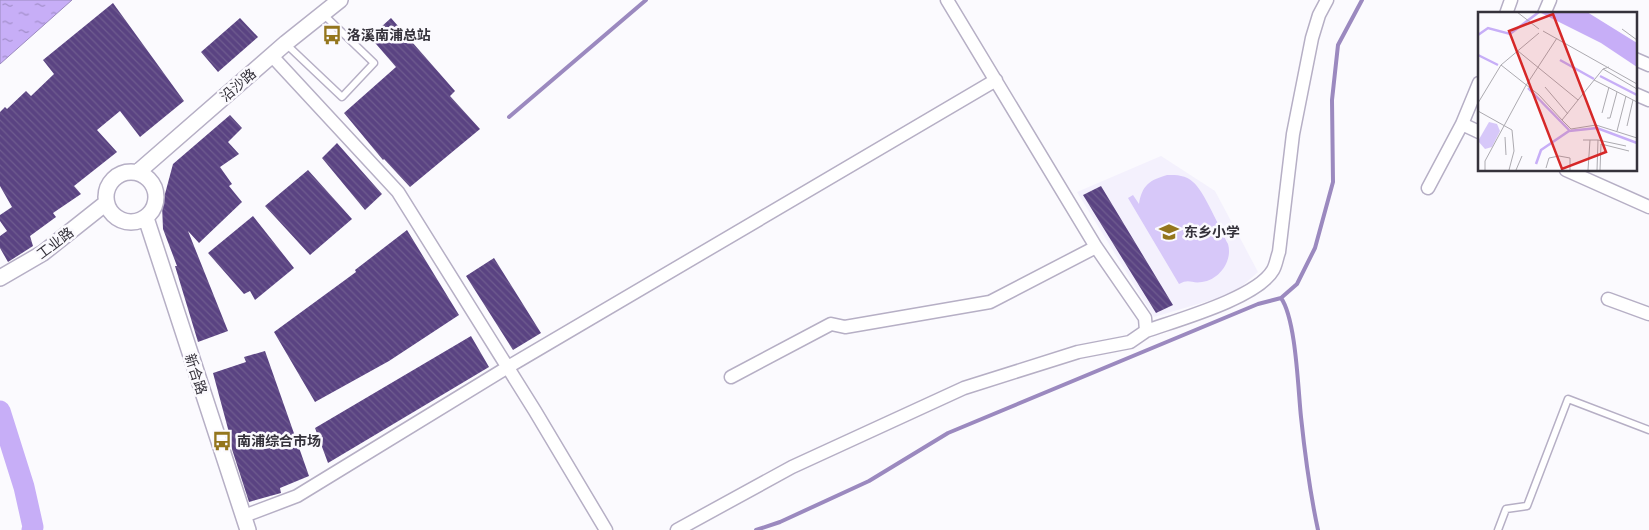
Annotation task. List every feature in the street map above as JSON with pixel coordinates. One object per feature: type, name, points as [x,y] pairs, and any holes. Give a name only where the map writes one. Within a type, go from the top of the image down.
[{"type":"street","name":"沿沙路","points":[[138,172],[286,43],[340,0]]},
{"type":"street","points":[[947,0],[1096,247],[1145,318],[1146,331]]},
{"type":"street","points":[[676,530],[792,467],[964,388],[1078,352],[1130,342],[1146,331],[1231,300],[1256,287],[1273,270],[1279,252],[1293,134],[1312,38],[1319,15],[1327,0]]},
{"type":"street","points":[[1507,12],[1511,0]]},
{"type":"street","points":[[1545,12],[1550,0]]},
{"type":"street","points":[[272,56],[398,192],[508,367],[606,530]]},
{"type":"street","points":[[1636,59],[1649,65]]},
{"type":"street","points":[[246,523],[297,496],[508,367],[996,80]]},
{"type":"street","points":[[1428,188],[1462,124],[1478,85]]},
{"type":"street","points":[[1636,94],[1649,100]]},
{"type":"street","points":[[1462,124],[1478,132]]},
{"type":"street","points":[[1568,171],[1649,207]]},
{"type":"street","points":[[138,172],[149,179],[155,188],[156,204],[152,212],[146,218],[131,223],[115,218],[106,203],[108,186],[120,174],[138,172]]},
{"type":"street","name":"工业路","points":[[6,276],[44,253],[106,203]]},
{"type":"street","name":"新合路","points":[[146,218],[246,523]]},
{"type":"street","points":[[731,377],[831,324],[845,327],[990,302],[1096,247]]},
{"type":"street","points":[[1608,299],[1649,314]]},
{"type":"lane","points":[[286,43],[342,97],[374,63],[323,14]]},
{"type":"lane","points":[[1498,530],[1506,509],[1527,506],[1568,399],[1649,430]]},
{"type":"shaded area","name":"东乡小学","points":[[1161,156],[1215,191],[1258,272],[1242,286],[1225,296],[1154,317],[1077,192]]},
{"type":"shaded area","points":[[1167,175],[1184,177],[1197,186],[1207,201],[1228,244],[1229,250],[1226,263],[1214,278],[1198,282],[1186,281],[1179,284],[1128,198],[1133,195],[1139,204],[1142,192],[1148,184]]},
{"type":"water","points":[[0,0],[72,0],[0,64]]},
{"type":"building","points":[[113,3],[184,101],[140,137],[120,111],[97,130],[117,152],[74,186],[81,194],[53,213],[56,217],[30,236],[33,246],[8,262],[0,248],[0,236],[7,231],[0,221],[0,215],[12,207],[0,186],[0,112],[5,107],[7,109],[26,91],[31,96],[54,74],[43,60]]},
{"type":"building","points":[[240,18],[258,37],[218,72],[201,52]]},
{"type":"building","points":[[391,18],[455,91],[450,96],[480,129],[410,187],[383,160],[344,113],[396,67],[370,37]]},
{"type":"building","points":[[230,115],[242,128],[228,142],[239,154],[220,167],[232,184],[229,186],[242,202],[199,243],[188,231],[228,331],[198,342],[175,266],[177,266],[163,229],[162,205],[173,164]]},
{"type":"building","points":[[337,143],[382,194],[365,210],[322,158]]},
{"type":"building","points":[[308,170],[352,219],[310,255],[265,206]]},
{"type":"building","points":[[1101,186],[1173,305],[1156,313],[1083,195]]},
{"type":"building","points":[[253,216],[294,268],[255,300],[250,291],[244,294],[208,253]]},
{"type":"building","points":[[407,230],[459,315],[389,361],[315,402],[274,332],[356,272],[355,270]]},
{"type":"building","points":[[494,258],[541,333],[513,350],[466,276]]},
{"type":"building","points":[[471,336],[489,367],[328,463],[315,428]]},
{"type":"building","points":[[265,351],[309,476],[280,488],[281,493],[249,502],[229,440],[231,440],[213,373],[246,362],[244,357]]},
{"type":"waterway","points":[[509,117],[646,0]]},
{"type":"waterway","points":[[1318,530],[1306,460],[1293,337],[1286,308],[1281,298],[1297,284],[1315,248],[1333,182],[1332,100],[1338,45],[1362,0]]},
{"type":"waterway","points":[[756,530],[780,522],[869,481],[948,433],[1258,304],[1281,298]]},
{"type":"waterway","points":[[0,411],[24,487],[33,527],[32,530]]},
{"type":"place","name":"洛溪南浦总站","points":[[332,35]]},
{"type":"place","name":"东乡小学","points":[[1169,232]]},
{"type":"place","name":"南浦综合市场","points":[[222,441]]}]
